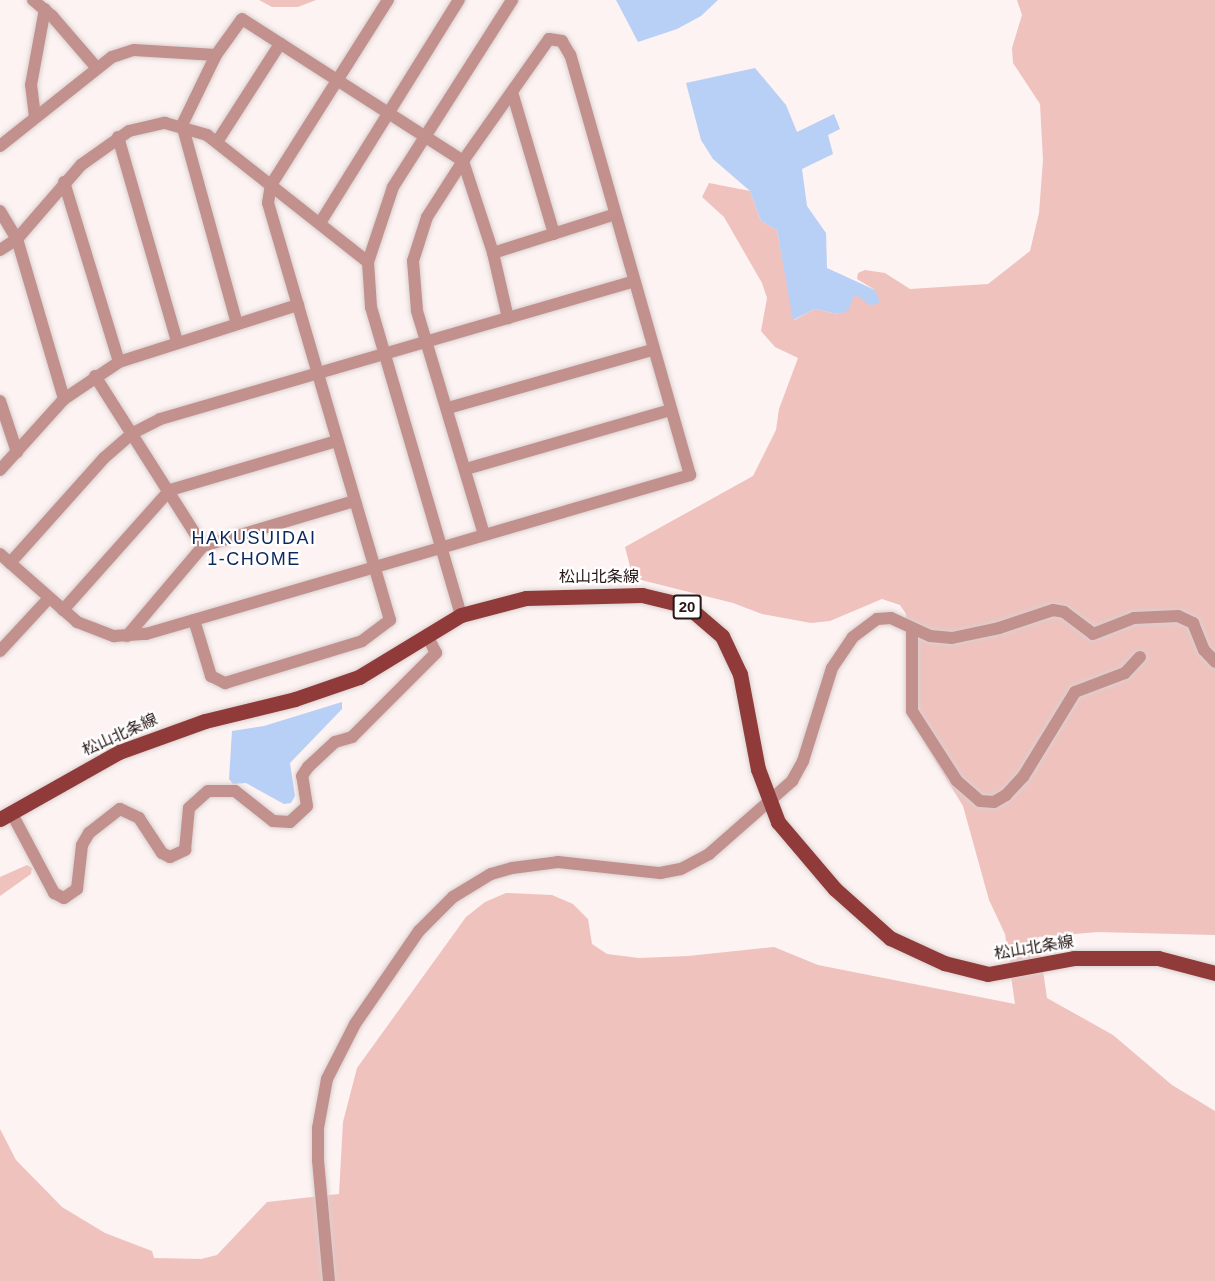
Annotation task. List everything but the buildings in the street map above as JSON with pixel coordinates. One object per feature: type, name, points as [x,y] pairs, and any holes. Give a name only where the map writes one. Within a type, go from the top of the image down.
[{"type":"main road","name":"松山北条線","points":[[5,815],[119,752],[205,721],[334,687],[378,668],[461,615],[526,598],[562,595],[642,595],[687,606],[715,628],[734,659],[767,802],[806,859],[861,915],[890,938],[944,963],[988,974],[1074,958],[1158,958],[1215,973]]},
{"type":"street","points":[[33,0],[45,9],[96,67]]},
{"type":"street","points":[[194,620],[211,675],[225,682],[362,641],[390,620],[268,203],[271,185],[388,0]]},
{"type":"street","points":[[320,223],[459,0]]},
{"type":"street","points":[[461,615],[371,307],[368,262],[393,187],[512,0]]},
{"type":"street","points":[[35,117],[31,85],[45,9]]},
{"type":"street","points":[[237,324],[182,125],[216,55],[242,19],[340,79],[463,161],[493,253],[508,318]]},
{"type":"street","points":[[0,554],[63,610],[99,633],[127,636],[194,620],[690,475],[613,215],[570,55],[562,41],[549,39],[463,161],[427,217],[412,261],[412,283],[426,344],[448,408],[484,534]]},
{"type":"street","points":[[217,142],[280,44]]},
{"type":"street","points":[[0,146],[96,67],[134,50],[216,55]]},
{"type":"street","points":[[512,92],[554,234]]},
{"type":"street","points":[[0,250],[17,239],[64,182],[118,137],[149,124],[182,125],[217,142],[368,262]]},
{"type":"street","points":[[118,137],[177,341]]},
{"type":"street","points":[[64,182],[119,362]]},
{"type":"street","points":[[0,211],[17,239],[64,399]]},
{"type":"street","points":[[493,253],[613,215]]},
{"type":"street","points":[[10,563],[104,458],[133,432],[160,419],[426,344],[634,281]]},
{"type":"street","points":[[0,470],[64,399],[119,362],[177,341],[298,305]]},
{"type":"street","points":[[448,408],[652,350]]},
{"type":"street","points":[[95,376],[170,490],[203,546]]},
{"type":"street","points":[[0,401],[17,452]]},
{"type":"street","points":[[466,469],[670,410]]},
{"type":"street","points":[[63,610],[170,490],[337,441]]},
{"type":"street","points":[[127,636],[203,546],[354,501]]},
{"type":"street","points":[[2,646],[49,598]]},
{"type":"street","points":[[328,1281],[318,1161],[318,1128],[327,1079],[355,1024],[433,914],[474,884],[512,868],[558,862],[636,873],[681,869],[709,854],[797,772],[832,668],[853,637],[877,619],[891,618],[930,636],[970,635],[1053,610],[1064,612],[1085,632],[1093,634],[1134,618],[1178,616],[1193,623],[1204,650],[1215,662]]},
{"type":"street","points":[[912,629],[912,711],[957,781],[980,801],[994,802],[1006,795],[1023,777],[1075,692],[1125,673],[1140,657]]},
{"type":"street","points":[[5,815],[54,893],[64,898],[77,889],[82,845],[89,833],[120,809],[139,818],[162,853],[170,857],[185,850],[189,808],[208,791],[235,791],[273,821],[290,822],[307,806],[302,776],[308,767],[335,742],[352,737],[436,653],[427,635]]},
{"type":"shaded area","points":[[259,0],[316,0],[298,7],[272,7]]},
{"type":"shaded area","points":[[1017,0],[1215,0],[1215,935],[1098,932],[1038,937],[1047,998],[1113,1035],[1172,1085],[1215,1111],[1215,1281],[0,1281],[0,1129],[16,1160],[62,1207],[105,1233],[152,1251],[154,1258],[201,1259],[217,1255],[267,1202],[339,1194],[343,1122],[357,1068],[466,917],[485,902],[506,893],[552,895],[573,904],[588,919],[592,944],[607,954],[639,958],[688,956],[774,947],[818,965],[1015,1004],[1005,934],[989,900],[963,806],[906,713],[906,614],[900,605],[882,599],[830,621],[811,623],[762,614],[733,603],[633,578],[625,547],[753,476],[776,430],[779,409],[798,358],[775,347],[761,331],[767,298],[762,283],[724,217],[702,197],[709,183],[750,191],[761,221],[777,230],[794,320],[815,309],[838,314],[855,294],[875,290],[857,279],[858,273],[865,270],[885,273],[910,289],[988,284],[1030,251],[1039,213],[1043,160],[1040,104],[1013,63],[1012,48],[1022,15]]},
{"type":"shaded area","points":[[27,865],[32,868],[31,874],[0,896],[0,877]]},
{"type":"water","points":[[616,0],[718,0],[701,16],[677,29],[638,42]]},
{"type":"water","points":[[755,68],[786,105],[797,132],[834,114],[840,129],[828,135],[833,154],[802,169],[807,206],[826,233],[827,268],[875,290],[880,302],[871,306],[855,294],[848,311],[838,314],[815,309],[793,320],[777,230],[761,221],[750,191],[713,159],[701,140],[686,83]]},
{"type":"water","points":[[342,702],[342,709],[290,763],[295,796],[291,803],[284,804],[246,783],[233,784],[229,779],[232,731],[264,726]]},
{"type":"district","name":"HAKUSUIDAI 1-CHOME","points":[[254,549]]}]
